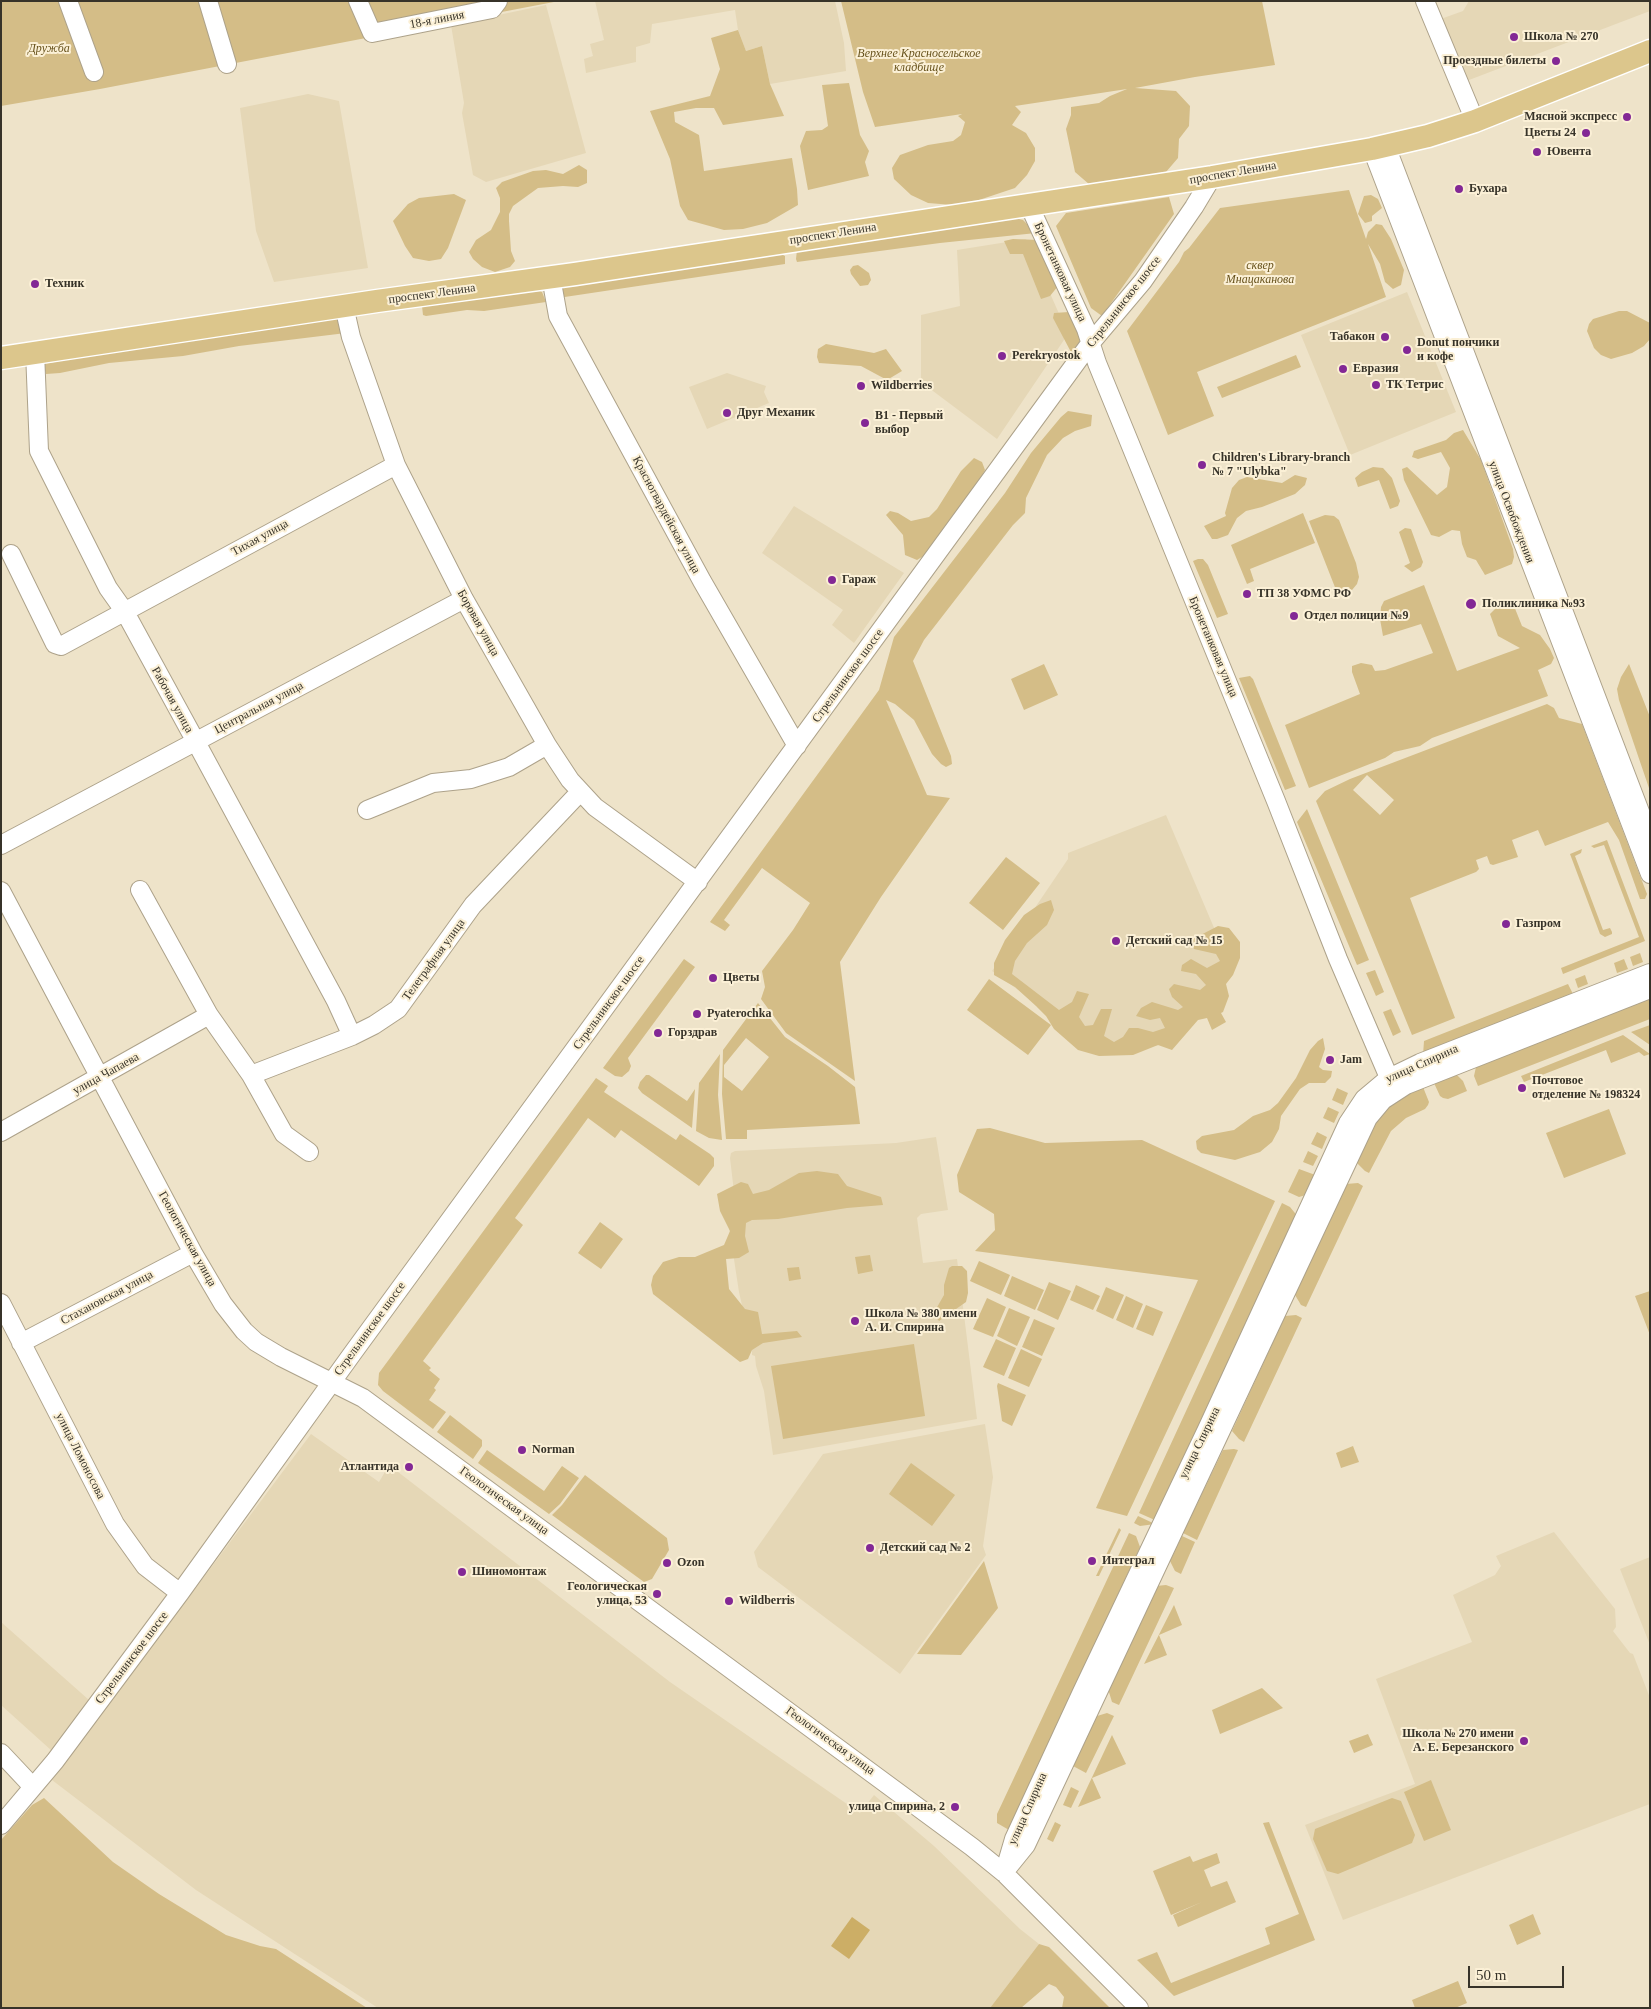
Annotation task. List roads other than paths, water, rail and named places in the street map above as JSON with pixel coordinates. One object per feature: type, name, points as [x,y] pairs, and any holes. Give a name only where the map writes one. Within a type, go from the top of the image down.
[{"type":"main road","name":"проспект Ленина","points":[[1,358],[1029,205],[1212,177],[1379,148],[1428,136],[1475,121],[1650,51]]},
{"type":"street","points":[[68,1],[94,72]]},
{"type":"street","points":[[208,1],[227,64]]},
{"type":"street","name":"18-я линия","points":[[358,1],[372,33],[492,9],[498,1]]},
{"type":"street","points":[[1426,1],[1475,121]]},
{"type":"street","name":"улица Освобождения","points":[[1379,148],[1650,838]]},
{"type":"street","name":"улица Освобождения","points":[[1379,148],[1650,874]]},
{"type":"street","name":"Стрельнинское шоссе","points":[[1,1825],[55,1761],[180,1593],[331,1383],[1090,345],[1143,282],[1212,177]]},
{"type":"street","name":"Бронетанковая улица","points":[[1029,205],[1086,329],[1090,345],[1276,801],[1338,959],[1392,1084]]},
{"type":"street","name":"Красногвардейская улица","points":[[551,277],[558,316],[702,581],[797,746]]},
{"type":"street","name":"Боровая улица","points":[[344,306],[351,337],[396,464],[464,600],[547,745],[580,792],[614,822],[698,882]]},
{"type":"street","name":"Рабочая улица","points":[[35,352],[39,451],[108,588],[125,612],[196,742],[331,992],[352,1036]]},
{"type":"street","name":"Тихая улица","points":[[11,554],[55,644],[61,646],[396,464]]},
{"type":"street","name":"Центральная улица","points":[[1,845],[464,600]]},
{"type":"street","points":[[367,810],[433,783],[470,779],[509,767],[547,745]]},
{"type":"street","name":"Телеграфная улица","points":[[251,1075],[352,1036],[374,1026],[398,1009],[473,905],[580,792]]},
{"type":"street","points":[[140,890],[209,1015],[251,1075],[284,1134],[309,1152]]},
{"type":"street","name":"Геологическая улица","points":[[1,891],[193,1252],[223,1304],[244,1331],[268,1350],[372,1404],[972,1847],[1004,1873],[1139,2008]]},
{"type":"street","name":"улица Спирина","points":[[1004,1873],[1030,1837],[1362,1127],[1392,1084],[1457,1048],[1650,974]]},
{"type":"street","name":"улица Спирина","points":[[1392,1084],[1425,1076],[1650,989]]},
{"type":"street","name":"улица Чапаева","points":[[1,1132],[209,1015]]},
{"type":"street","name":"Стахановская улица","points":[[21,1343],[193,1252]]},
{"type":"street","name":"улица Ломоносова","points":[[1,1303],[115,1524],[145,1566],[180,1593]]},
{"type":"street","points":[[1,1753],[33,1787]]},
{"type":"place","name":"Школа № 270","points":[[1514,37]]},
{"type":"place","name":"Проездные билеты","points":[[1556,61]]},
{"type":"place","name":"Мясной экспресс","points":[[1627,117]]},
{"type":"place","name":"Цветы 24","points":[[1586,133]]},
{"type":"place","name":"Ювента","points":[[1537,152]]},
{"type":"place","name":"Бухара","points":[[1459,189]]},
{"type":"place","name":"Техник","points":[[35,284]]},
{"type":"place","name":"Табакон","points":[[1385,337]]},
{"type":"place","name":"Donut пончики и кофе","points":[[1407,350]]},
{"type":"place","name":"Perekryostok","points":[[1002,356]]},
{"type":"place","name":"Евразия","points":[[1343,369]]},
{"type":"place","name":"ТК Тетрис","points":[[1376,385]]},
{"type":"place","name":"Wildberries","points":[[861,386]]},
{"type":"place","name":"Друг Механик","points":[[727,413]]},
{"type":"place","name":"В1 - Первый выбор","points":[[865,423]]},
{"type":"place","name":"Children's Library-branch № 7 \"Ulybka\"","points":[[1202,465]]},
{"type":"place","name":"Гараж","points":[[832,580]]},
{"type":"place","name":"ТП 38 УФМС РФ","points":[[1247,594]]},
{"type":"place","name":"Поликлиника №93","points":[[1471,604]]},
{"type":"place","name":"Отдел полиции №9","points":[[1294,616]]},
{"type":"place","name":"Газпром","points":[[1506,924]]},
{"type":"place","name":"Детский сад № 15","points":[[1116,941]]},
{"type":"place","name":"Цветы","points":[[713,978]]},
{"type":"place","name":"Pyaterochka","points":[[697,1014]]},
{"type":"place","name":"Горздрав","points":[[658,1033]]},
{"type":"place","name":"Jam","points":[[1330,1060]]},
{"type":"place","name":"Почтовое отделение № 198324","points":[[1522,1088]]},
{"type":"place","name":"Школа № 380 имени А. И. Спирина","points":[[855,1321]]},
{"type":"place","name":"Norman","points":[[522,1450]]},
{"type":"place","name":"Атлантида","points":[[409,1467]]},
{"type":"place","name":"Детский сад № 2","points":[[870,1548]]},
{"type":"place","name":"Интеграл","points":[[1092,1561]]},
{"type":"place","name":"Ozon","points":[[667,1563]]},
{"type":"place","name":"Шиномонтаж","points":[[462,1572]]},
{"type":"place","name":"Геологическая улица, 53","points":[[657,1594]]},
{"type":"place","name":"Wildberris","points":[[729,1601]]},
{"type":"place","name":"Школа № 270 имени А. Е. Березанского","points":[[1524,1741]]},
{"type":"place","name":"улица Спирина, 2","points":[[955,1807]]},
{"type":"park label","name":"Дружба","points":[[49,49]]},
{"type":"park label","name":"Верхнее Красносельское кладбище","points":[[919,61]]},
{"type":"park label","name":"сквер Мнацаканова","points":[[1260,273]]}]
